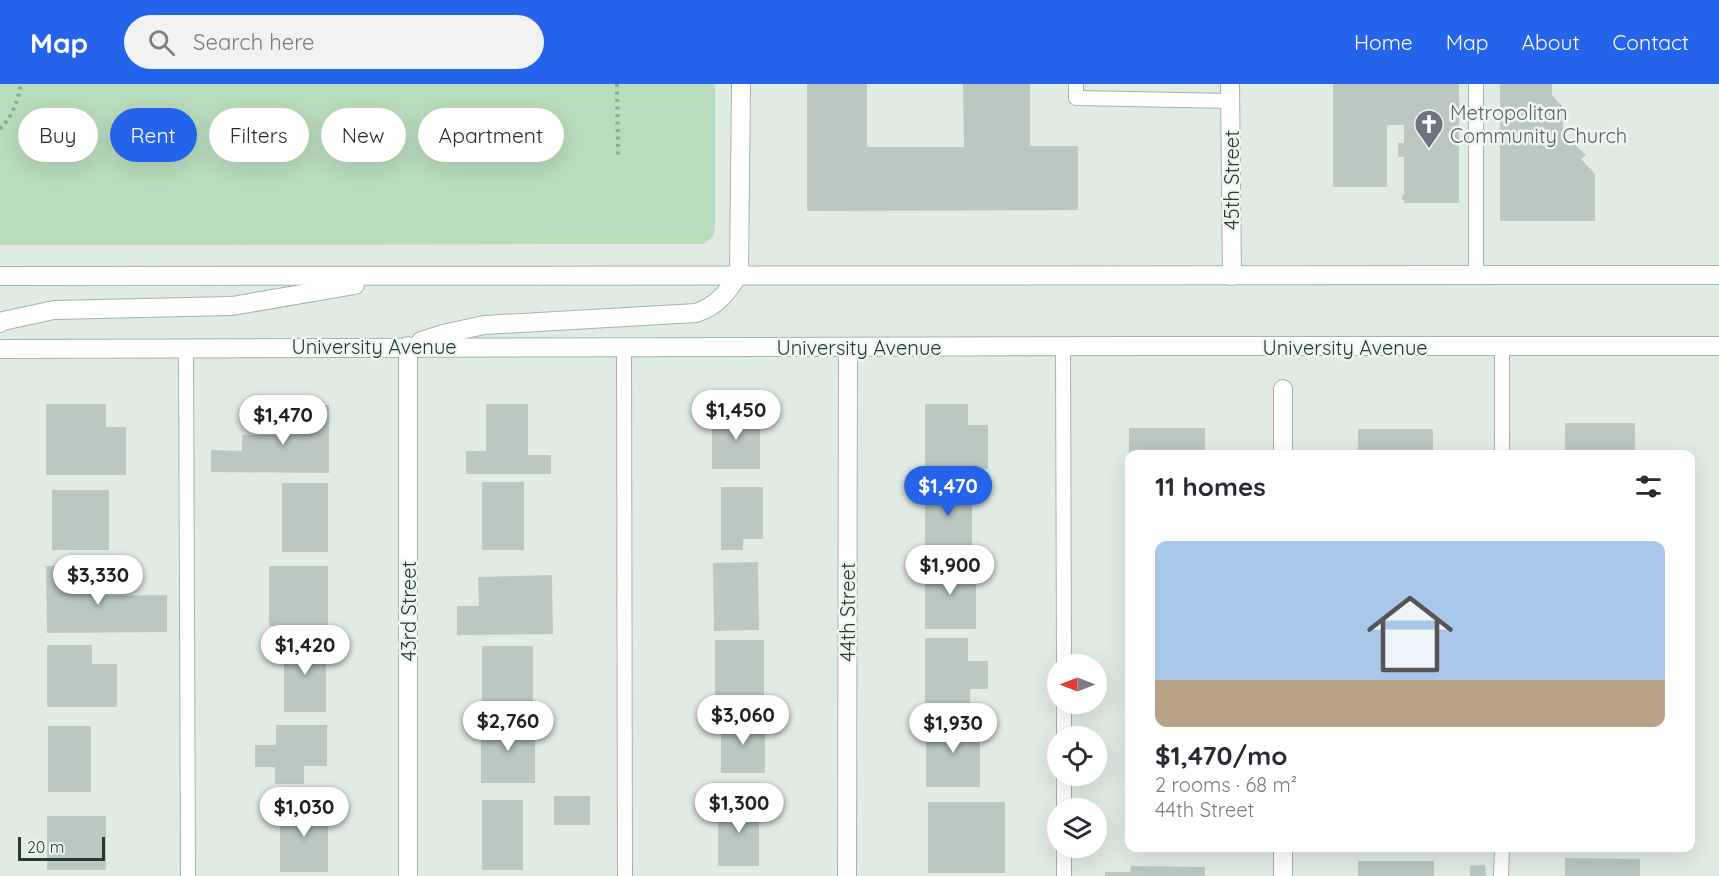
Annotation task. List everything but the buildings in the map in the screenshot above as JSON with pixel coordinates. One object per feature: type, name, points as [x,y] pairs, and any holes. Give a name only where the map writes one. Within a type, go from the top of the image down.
[{"type":"main road","points":[[408,346],[443,334],[484,325],[696,313],[722,299],[739,274],[741,84]]},
{"type":"main road","name":"45th Street","points":[[1230,92],[1232,276]]},
{"type":"main road","points":[[0,276],[1719,275]]},
{"type":"main road","points":[[0,323],[54,310],[232,306],[407,277]]},
{"type":"main road","name":"University Avenue","points":[[0,349],[408,346],[848,348],[1719,346]]},
{"type":"main road","name":"43rd Street","points":[[408,346],[408,876]]},
{"type":"main road","name":"44th Street","points":[[847,876],[848,348]]},
{"type":"main road","points":[[1283,389],[1283,450]]},
{"type":"main road","points":[[1282,876],[1283,852]]},
{"type":"lane","points":[[1076,84],[1076,98],[1230,92]]},
{"type":"lane","points":[[1476,84],[1476,276]]},
{"type":"lane","points":[[624,346],[625,876]]},
{"type":"lane","points":[[1502,346],[1502,450]]},
{"type":"lane","points":[[1063,347],[1064,654]]},
{"type":"lane","points":[[186,348],[188,876]]},
{"type":"lane","points":[[1502,852],[1502,876]]},
{"type":"lane","points":[[1064,858],[1064,876]]},
{"type":"path","points":[[0,129],[8,122],[19,97],[21,84]]},
{"type":"path","points":[[617,84],[618,155]]},
{"type":"green space","points":[[0,84],[715,84],[715,229],[712,238],[703,244],[0,245]]},
{"type":"place","name":"Metropolitan Community Church","points":[[1429,150]]}]
